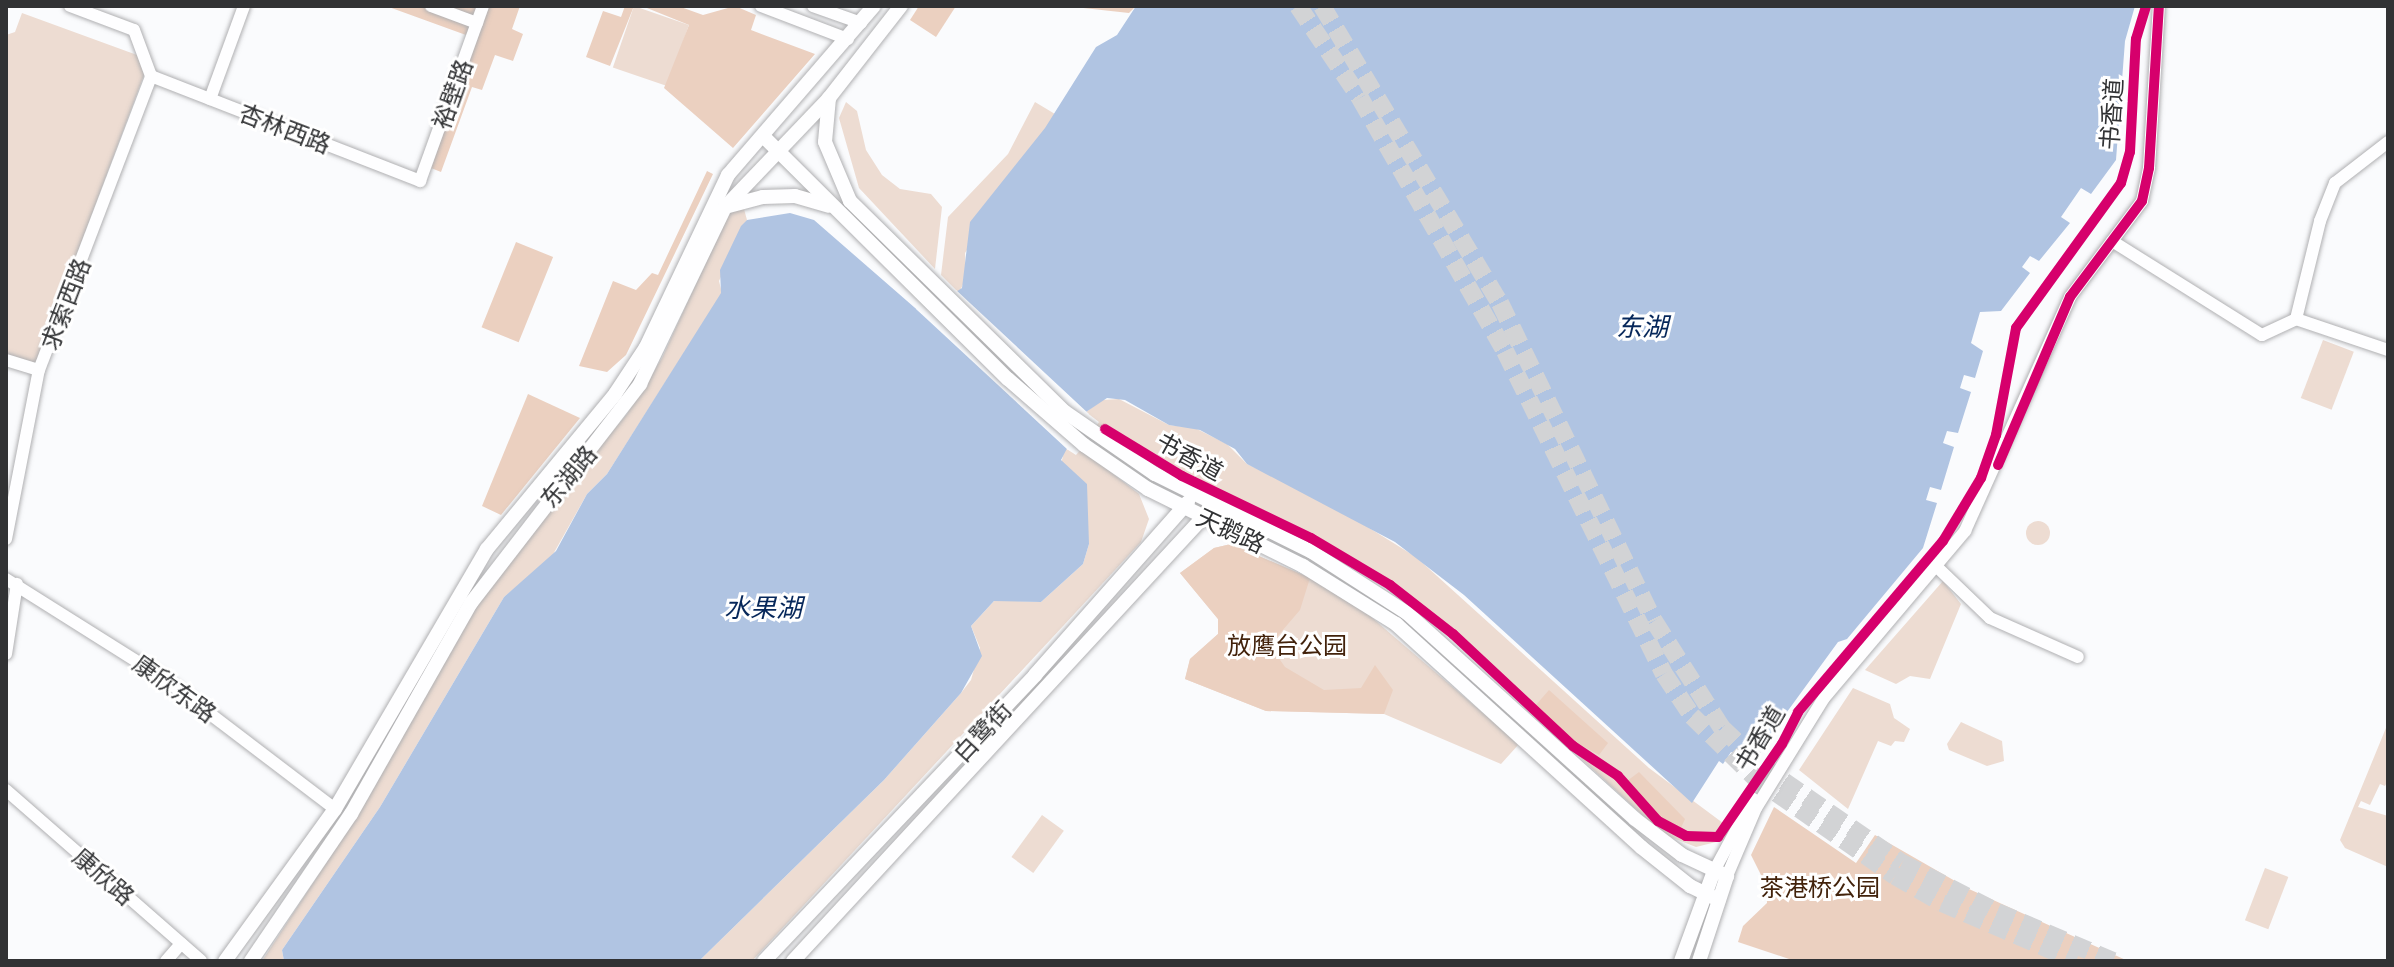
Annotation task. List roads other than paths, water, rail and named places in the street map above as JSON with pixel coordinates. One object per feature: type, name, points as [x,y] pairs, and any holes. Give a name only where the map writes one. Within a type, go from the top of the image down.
[{"type":"main road","name":"东湖路","points":[[225,961],[335,809],[487,549],[615,394],[646,347],[718,190],[874,6]]},
{"type":"main road","name":"东湖路","points":[[251,961],[351,814],[471,603],[640,384],[725,207],[776,149],[829,98],[901,6]]},
{"type":"main road","name":"天鹅路","points":[[829,98],[825,142],[841,188],[931,294]]},
{"type":"main road","name":"天鹅路","points":[[763,136],[835,207],[1088,439],[1183,508],[1303,566],[1396,624],[1623,832],[1704,894],[1719,900]]},
{"type":"main road","points":[[725,207],[763,197],[795,196],[835,207]]},
{"type":"main road","name":"天鹅路","points":[[1088,439],[1212,505],[1312,552],[1407,613],[1635,819],[1721,874]]},
{"type":"main road","name":"白鹭街","points":[[764,961],[1035,675],[1193,495]]},
{"type":"main road","name":"白鹭街","points":[[793,961],[1212,505]]},
{"type":"main road","points":[[1681,961],[1704,894],[1721,874]]},
{"type":"main road","points":[[1699,961],[1719,900],[1721,874]]},
{"type":"street","points":[[70,6],[134,30],[151,76]]},
{"type":"street","points":[[210,99],[244,6]]},
{"type":"street","points":[[431,6],[477,23]]},
{"type":"street","name":"裕壁路","points":[[420,181],[483,6]]},
{"type":"street","points":[[761,6],[848,39]]},
{"type":"street","points":[[813,6],[861,23]]},
{"type":"street","points":[[1721,874],[1756,808],[1824,698],[1938,568],[1973,517],[2070,297],[2135,213],[2146,188],[2159,6]]},
{"type":"street","name":"杏林西路","points":[[151,76],[420,181]]},
{"type":"street","name":"求索西路","points":[[6,539],[39,370],[151,76]]},
{"type":"street","points":[[2296,319],[2320,221],[2335,183],[2388,142]]},
{"type":"street","points":[[2112,241],[2262,335],[2296,319],[2388,350]]},
{"type":"street","points":[[6,360],[39,370]]},
{"type":"street","points":[[1938,568],[1990,618],[2078,657]]},
{"type":"street","points":[[6,654],[11,581]]},
{"type":"street","name":"康欣东路","points":[[11,581],[163,678],[335,809]]},
{"type":"street","name":"康欣路","points":[[6,790],[201,961]]},
{"type":"street","points":[[166,961],[181,944]]},
{"type":"water","name":"东湖","points":[[1136,6],[2135,6],[2125,41],[2116,160],[2091,194],[2081,188],[2061,217],[2070,223],[2039,261],[2030,256],[2022,267],[2030,273],[2001,311],[1980,312],[1971,343],[1983,351],[1975,378],[1964,375],[1960,388],[1971,392],[1958,433],[1947,431],[1943,443],[1954,447],[1941,490],[1930,487],[1926,500],[1937,503],[1923,548],[1847,639],[1838,642],[1765,742],[1758,743],[1747,761],[1731,752],[1723,764],[1719,761],[1692,803],[1464,595],[1395,542],[1247,464],[1235,449],[1200,430],[1169,425],[1125,400],[1107,398],[1086,412],[1061,460],[1087,484],[1089,544],[1083,564],[1041,602],[994,601],[971,626],[982,656],[961,693],[884,780],[699,961],[284,961],[282,950],[380,807],[504,597],[556,551],[587,494],[607,474],[721,293],[720,270],[741,226],[747,220],[790,213],[814,220],[922,314],[962,288],[970,222],[1045,128],[1096,47],[1117,35]]},
{"type":"tunnel","points":[[1298,6],[1360,98],[1505,351],[1664,674],[1692,716],[1755,778],[1895,876],[1942,903],[2076,961]]},
{"type":"tunnel","points":[[1322,6],[1500,303],[1654,621],[1722,728],[1762,766],[1902,863],[1997,912],[2113,961]]},
{"type":"water label","name":"水果湖","points":[[763,608]]},
{"type":"park label","name":"放鹰台公园","points":[[1287,645]]},
{"type":"park label","name":"茶港桥公园","points":[[1820,887]]}]
